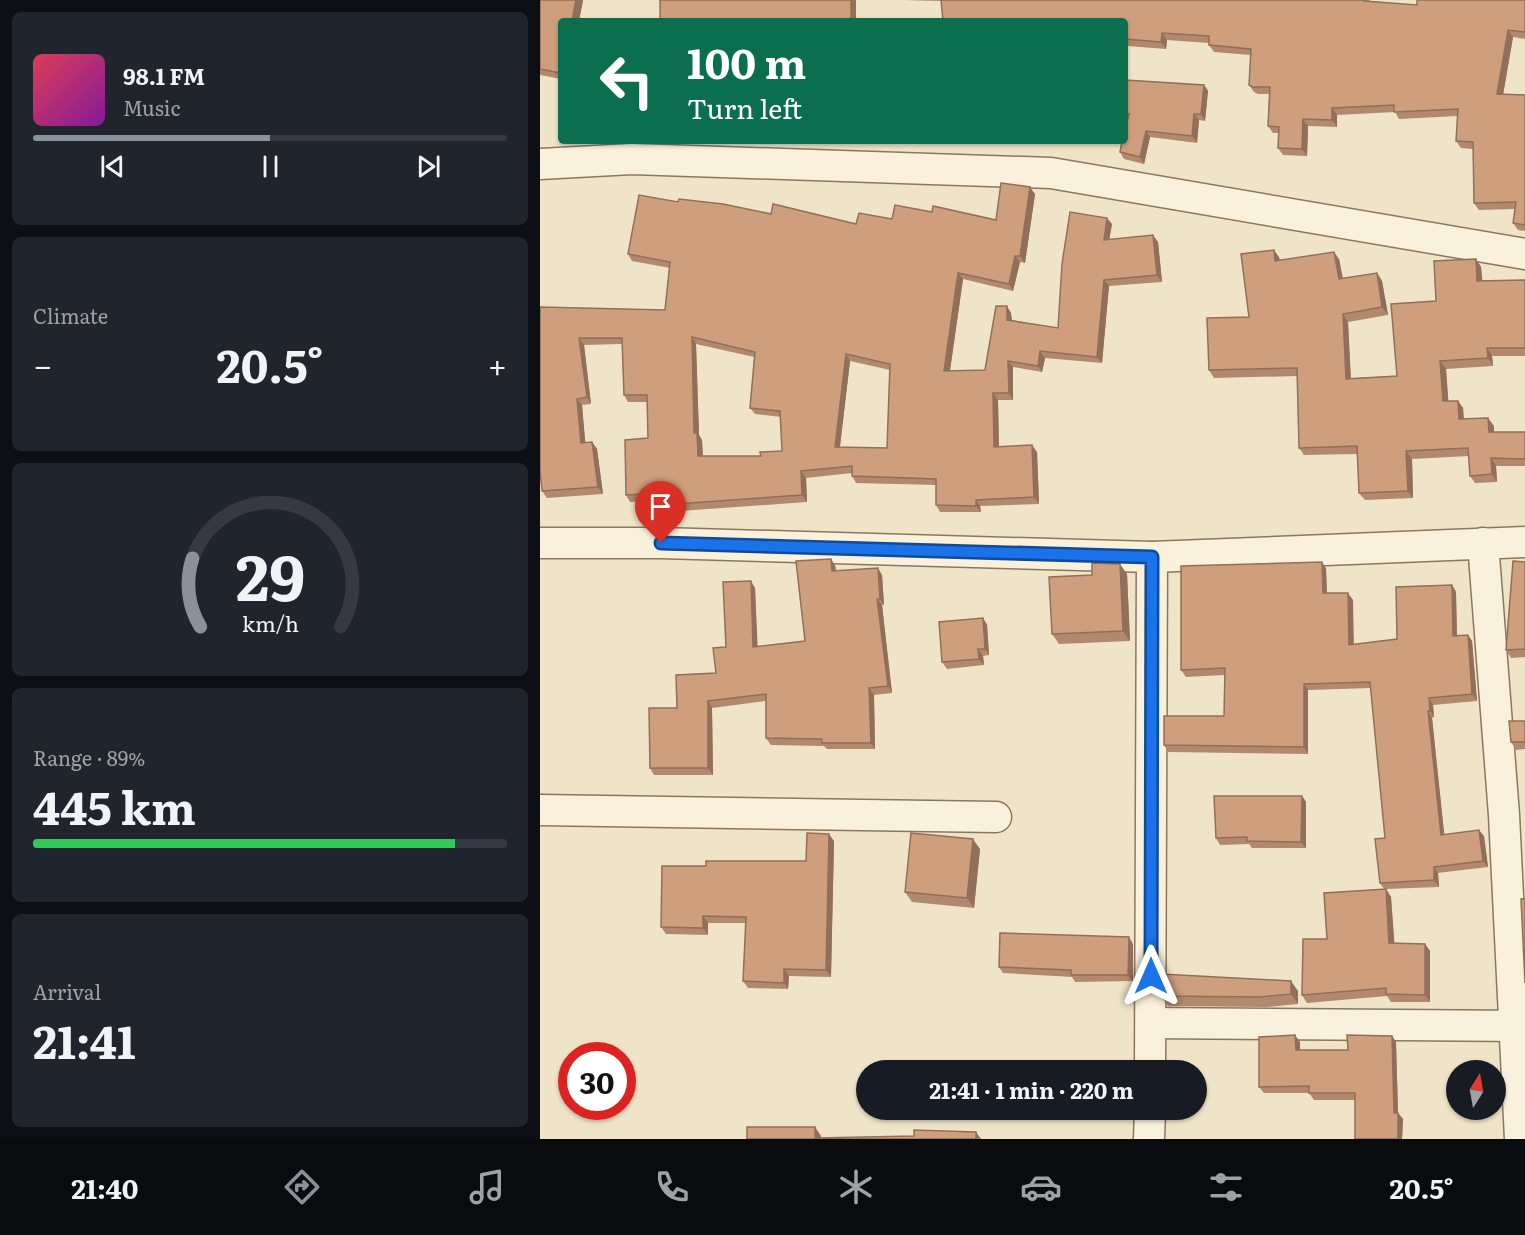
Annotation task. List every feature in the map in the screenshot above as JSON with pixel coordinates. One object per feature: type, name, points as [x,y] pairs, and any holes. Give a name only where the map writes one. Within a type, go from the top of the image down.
[{"type":"street","points":[[540,164],[632,159],[1051,173],[1525,254]]},
{"type":"street","points":[[540,543],[661,543],[1152,557],[1525,542]]},
{"type":"street","points":[[1483,543],[1520,1026],[1520,1139]]},
{"type":"street","points":[[1150,1060],[1152,557]]},
{"type":"street","points":[[540,810],[996,817]]},
{"type":"street","points":[[1151,1023],[1520,1026]]},
{"type":"street","points":[[1149,1139],[1150,1120]]},
{"type":"building","points":[[540,0],[576,0],[573,18],[558,18],[558,72],[540,69]]},
{"type":"building","points":[[660,0],[851,0],[851,18],[660,18]]},
{"type":"building","points":[[941,0],[1364,0],[1417,5],[1417,0],[1525,0],[1525,32],[1508,30],[1497,94],[1525,95],[1525,225],[1513,223],[1516,202],[1474,203],[1473,142],[1456,141],[1458,109],[1394,112],[1394,105],[1332,108],[1332,120],[1303,119],[1302,149],[1278,148],[1279,127],[1268,126],[1270,87],[1249,85],[1251,49],[1209,45],[1209,36],[1162,33],[1161,42],[1128,39],[1128,18],[943,18]]},
{"type":"building","points":[[1128,80],[1204,85],[1201,114],[1194,114],[1192,136],[1146,131],[1140,157],[1120,152],[1121,144],[1128,144]]},
{"type":"building","points":[[1001,183],[1030,187],[1020,256],[1015,256],[1009,284],[958,273],[944,371],[985,370],[996,306],[1007,306],[1007,320],[1058,328],[1062,264],[1070,212],[1107,218],[1104,240],[1153,235],[1157,275],[1104,280],[1097,357],[1040,351],[1038,366],[1008,361],[1009,393],[993,393],[994,447],[1032,445],[1034,497],[976,500],[976,506],[936,505],[936,479],[852,476],[852,466],[801,471],[802,495],[662,505],[661,493],[626,495],[625,440],[648,438],[647,395],[624,395],[622,338],[579,338],[587,397],[577,399],[581,443],[592,442],[598,487],[542,491],[540,307],[665,310],[670,262],[628,254],[639,195],[678,202],[679,199],[723,204],[771,214],[773,204],[856,224],[859,213],[892,219],[895,205],[932,212],[933,206],[996,220]],"holes":[[[692,337],[755,352],[750,408],[780,411],[782,451],[760,452],[761,456],[698,456],[697,433],[694,433]],[[846,354],[890,364],[887,448],[835,447]]]},
{"type":"building","points":[[1274,250],[1275,261],[1334,252],[1339,279],[1377,273],[1382,307],[1343,314],[1346,379],[1397,376],[1391,304],[1436,301],[1434,261],[1476,259],[1477,281],[1525,280],[1525,348],[1487,348],[1488,358],[1440,361],[1443,401],[1458,401],[1459,419],[1488,418],[1489,432],[1525,432],[1525,459],[1491,458],[1492,474],[1470,476],[1468,448],[1406,451],[1408,491],[1359,493],[1357,446],[1299,448],[1297,368],[1209,370],[1207,318],[1249,317],[1241,254]]},
{"type":"building","points":[[831,559],[832,571],[878,568],[880,599],[877,599],[888,686],[869,688],[871,743],[822,743],[822,739],[766,738],[766,694],[708,701],[708,768],[650,768],[649,708],[677,708],[676,675],[716,673],[713,648],[726,647],[723,582],[751,581],[753,647],[805,641],[796,561]]},
{"type":"building","points":[[1513,561],[1525,562],[1525,649],[1506,650]]},
{"type":"building","points":[[1322,562],[1323,593],[1348,593],[1349,645],[1397,639],[1396,587],[1452,585],[1453,636],[1468,635],[1472,694],[1429,698],[1430,711],[1428,711],[1441,835],[1479,830],[1483,861],[1434,867],[1434,880],[1380,883],[1375,839],[1385,838],[1370,682],[1304,684],[1304,747],[1164,745],[1164,716],[1224,716],[1225,668],[1181,670],[1181,566]]},
{"type":"building","points":[[1092,563],[1120,564],[1123,631],[1052,634],[1049,577],[1092,575]]},
{"type":"building","points":[[983,618],[985,649],[978,649],[979,659],[942,662],[939,622]]},
{"type":"building","points":[[1509,721],[1525,721],[1525,742],[1511,742]]},
{"type":"building","points":[[1214,796],[1302,796],[1301,842],[1247,841],[1247,837],[1216,838]]},
{"type":"building","points":[[807,833],[829,834],[826,970],[784,969],[784,983],[743,981],[746,917],[703,916],[703,928],[661,927],[662,866],[706,866],[706,861],[806,861]]},
{"type":"building","points":[[911,833],[973,839],[967,898],[905,892]]},
{"type":"building","points":[[1386,889],[1389,943],[1425,944],[1425,995],[1386,994],[1386,988],[1302,995],[1303,939],[1327,939],[1324,893]]},
{"type":"building","points":[[1521,899],[1525,899],[1525,983]]},
{"type":"building","points":[[1000,933],[1129,937],[1128,975],[1071,975],[1071,970],[999,967]]},
{"type":"building","points":[[1161,974],[1291,981],[1291,994],[1260,997],[1161,996]]},
{"type":"building","points":[[1295,1035],[1296,1050],[1348,1050],[1347,1035],[1392,1036],[1394,1113],[1398,1113],[1398,1139],[1355,1139],[1355,1093],[1309,1093],[1309,1086],[1259,1087],[1259,1037]]},
{"type":"building","points":[[747,1127],[815,1127],[815,1138],[914,1136],[914,1130],[976,1132],[976,1139],[747,1139]]},
{"type":"route","points":[[661,543],[1152,557],[1151,976]]}]
